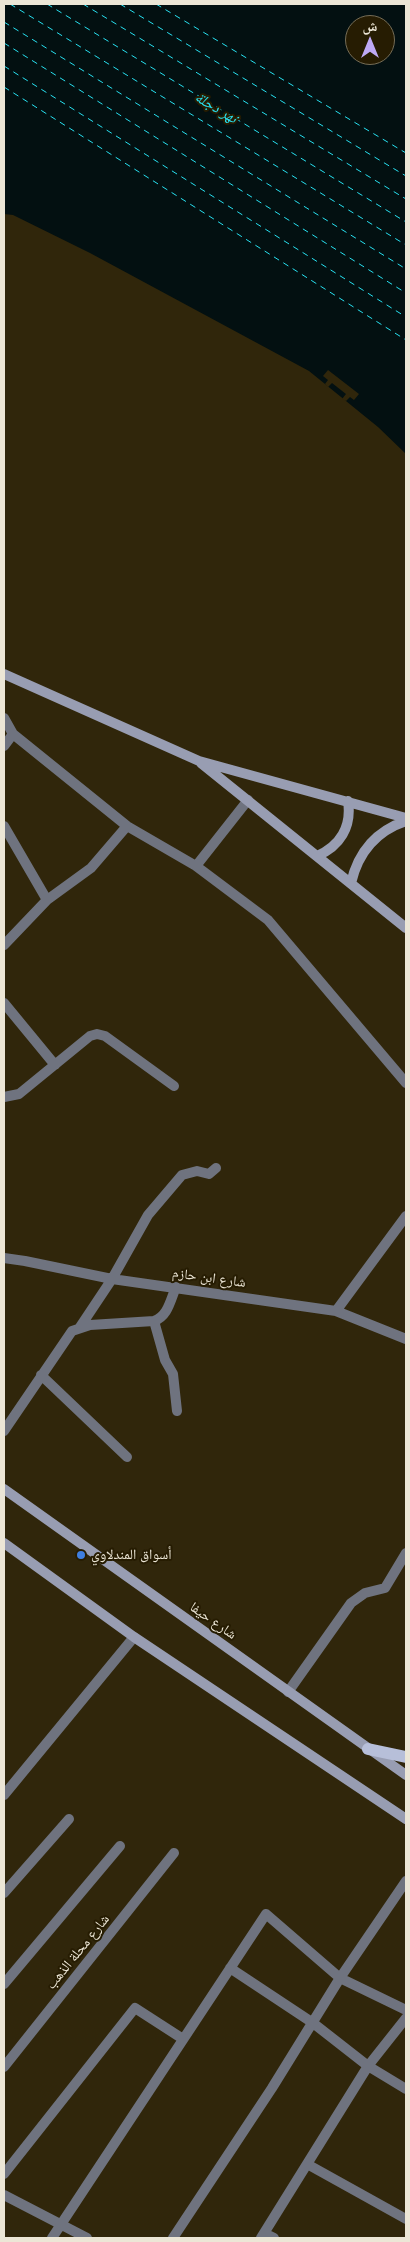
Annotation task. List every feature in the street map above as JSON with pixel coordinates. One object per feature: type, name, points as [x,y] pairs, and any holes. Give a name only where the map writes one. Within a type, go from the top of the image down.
[{"type":"main road","points":[[4,674],[199,760],[348,801],[406,820]]},
{"type":"main road","points":[[199,760],[406,928]]},
{"type":"main road","points":[[317,856],[334,846],[346,830],[348,801]]},
{"type":"main road","points":[[351,883],[359,858],[367,848],[386,830],[406,820]]},
{"type":"main road","name":"شارع حيفا","points":[[4,1490],[406,1775]]},
{"type":"main road","points":[[4,1543],[134,1637],[406,1819]]},
{"type":"main road","points":[[368,1749],[406,1757]]},
{"type":"street","points":[[4,718],[13,734],[127,826],[196,866],[268,920],[406,1084]]},
{"type":"street","points":[[4,746],[13,734]]},
{"type":"street","points":[[196,866],[248,800]]},
{"type":"street","points":[[4,826],[47,900]]},
{"type":"street","points":[[4,945],[47,900],[91,868],[127,826]]},
{"type":"street","points":[[4,1002],[55,1065]]},
{"type":"street","points":[[4,1097],[19,1094],[90,1036],[98,1034],[105,1036],[174,1086]]},
{"type":"street","points":[[80,1327],[112,1279],[148,1215],[182,1175],[197,1171],[209,1174],[216,1168]]},
{"type":"street","points":[[336,1311],[406,1216]]},
{"type":"street","name":"شارع ابن حازم","points":[[4,1258],[112,1279],[336,1311],[406,1339]]},
{"type":"street","points":[[4,1431],[72,1331],[80,1327],[103,1323],[154,1321],[165,1314],[176,1287]]},
{"type":"street","points":[[154,1321],[165,1360],[173,1374],[177,1411]]},
{"type":"street","points":[[42,1375],[127,1457]]},
{"type":"street","points":[[288,1692],[351,1602],[365,1593],[385,1588],[406,1553]]},
{"type":"street","points":[[4,1795],[134,1637]]},
{"type":"street","points":[[4,1893],[69,1819]]},
{"type":"street","points":[[4,1984],[120,1846]]},
{"type":"street","name":"شارع محلة الذهب","points":[[4,2067],[174,1853]]},
{"type":"street","points":[[173,2238],[313,2023],[340,1978],[406,1881]]},
{"type":"street","points":[[52,2238],[266,1914],[340,1978],[406,2010]]},
{"type":"street","points":[[230,1968],[313,2023],[368,2066],[406,2089]]},
{"type":"street","points":[[4,2174],[135,2008],[183,2039]]},
{"type":"street","points":[[274,2238],[263,2236],[368,2066],[406,2018]]},
{"type":"street","points":[[307,2164],[406,2219]]},
{"type":"street","points":[[4,2195],[87,2238]]},
{"type":"water","name":"نهر دجلة","points":[[4,4],[406,4],[406,454],[378,427],[309,371],[90,253],[13,215],[4,214]]},
{"type":"pier","points":[[328,370],[359,394],[354,400],[350,397],[346,401],[342,399],[346,394],[332,383],[328,387],[325,384],[328,380],[323,376]]},
{"type":"ferry route","points":[[10,4],[406,245]]},
{"type":"ferry route","points":[[47,4],[406,222]]},
{"type":"ferry route","points":[[83,4],[406,199]]},
{"type":"ferry route","points":[[120,4],[406,176]]},
{"type":"ferry route","points":[[156,4],[406,153]]},
{"type":"ferry route","points":[[4,22],[406,269]]},
{"type":"ferry route","points":[[4,43],[406,293]]},
{"type":"ferry route","points":[[4,66],[406,317]]},
{"type":"ferry route","points":[[4,87],[406,340]]},
{"type":"place","name":"أسواق المندلاوي","points":[[81,1555]]}]
